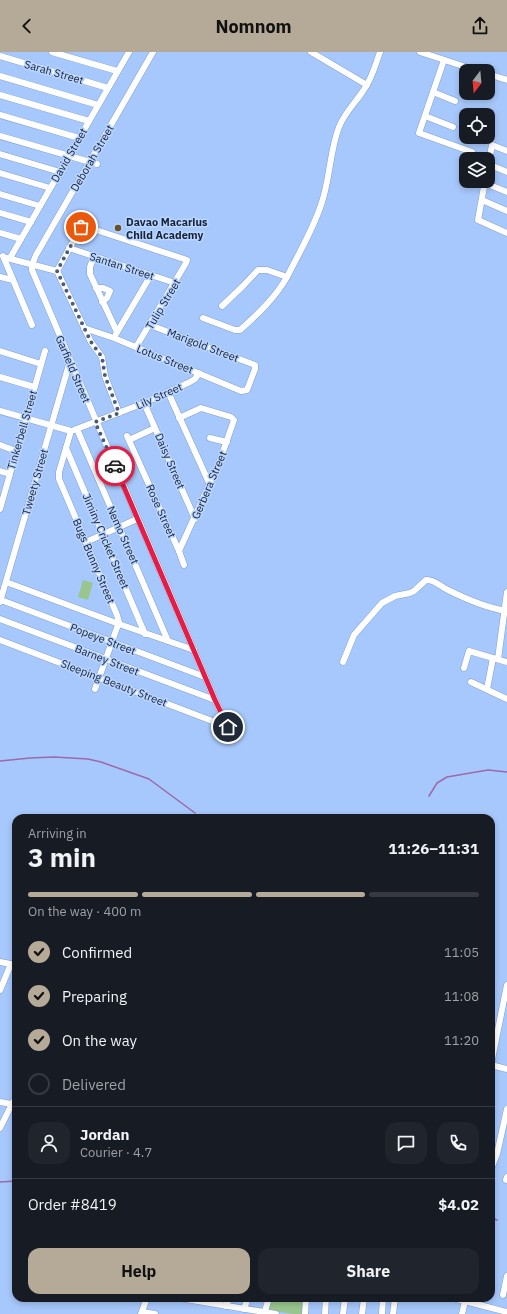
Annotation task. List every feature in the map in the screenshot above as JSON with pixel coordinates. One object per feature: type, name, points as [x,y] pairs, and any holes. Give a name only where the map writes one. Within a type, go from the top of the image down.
[{"type":"street","points":[[52,52],[117,71]]},
{"type":"street","points":[[120,52],[128,53]]},
{"type":"street","name":"Deborah Street","points":[[32,265],[36,255],[153,52]]},
{"type":"street","points":[[311,52],[367,86]]},
{"type":"street","points":[[203,318],[235,330],[240,330],[264,309],[275,296],[287,277],[322,203],[329,176],[336,135],[343,119],[367,86],[380,52]]},
{"type":"street","points":[[420,52],[459,65]]},
{"type":"street","name":"David Street","points":[[10,258],[128,53]]},
{"type":"street","name":"Sarah Street","points":[[0,56],[108,88]]},
{"type":"street","points":[[444,60],[419,133],[472,152]]},
{"type":"street","points":[[0,76],[98,105]]},
{"type":"street","points":[[495,76],[507,80]]},
{"type":"street","points":[[433,92],[455,101]]},
{"type":"street","points":[[0,96],[89,121]]},
{"type":"street","points":[[0,114],[79,138]]},
{"type":"street","points":[[425,116],[453,127]]},
{"type":"street","points":[[0,136],[97,164]]},
{"type":"street","points":[[491,152],[492,145],[507,151]]},
{"type":"street","points":[[0,154],[60,172]]},
{"type":"street","points":[[495,168],[507,172]]},
{"type":"street","points":[[0,173],[50,188]]},
{"type":"street","points":[[495,187],[507,192]]},
{"type":"street","points":[[484,188],[478,220],[507,233]]},
{"type":"street","points":[[0,194],[40,206]]},
{"type":"street","points":[[482,200],[507,211]]},
{"type":"street","points":[[0,213],[31,222]]},
{"type":"street","name":"Tulip Street","points":[[69,248],[83,226],[187,260],[175,283],[136,347]]},
{"type":"street","points":[[0,233],[21,239]]},
{"type":"street","points":[[57,271],[69,248]]},
{"type":"street","name":"Santan Street","points":[[69,248],[175,283]]},
{"type":"street","points":[[1,256],[57,271]]},
{"type":"street","points":[[1,256],[32,325]]},
{"type":"street","points":[[94,256],[90,271],[116,335]]},
{"type":"street","name":"Garfield Street","points":[[32,265],[32,272],[95,422],[215,700],[233,737]]},
{"type":"street","points":[[222,306],[258,270],[267,270],[287,277]]},
{"type":"street","points":[[57,271],[91,342],[102,357],[105,376],[119,413]]},
{"type":"street","points":[[116,335],[151,275]]},
{"type":"street","points":[[0,277],[12,280]]},
{"type":"street","points":[[96,288],[113,290],[102,302]]},
{"type":"street","name":"Marigold Street","points":[[150,325],[256,366],[245,392]]},
{"type":"street","name":"Lotus Street","points":[[84,328],[116,335],[136,347],[245,392]]},
{"type":"street","points":[[0,351],[41,364]]},
{"type":"street","name":"Tinkerbell Street","points":[[0,509],[1,499],[10,474],[45,351]]},
{"type":"street","name":"Tweety Street","points":[[0,601],[70,361]]},
{"type":"street","name":"Lily Street","points":[[74,430],[144,403],[193,380],[199,373]]},
{"type":"street","points":[[0,377],[34,388]]},
{"type":"street","points":[[168,392],[210,485]]},
{"type":"street","name":"Daisy Street","points":[[144,403],[195,519]]},
{"type":"street","name":"Gerbera Street","points":[[179,418],[201,408],[233,418],[234,422],[210,485],[179,551]]},
{"type":"street","points":[[0,411],[52,426],[74,430]]},
{"type":"street","name":"Rose Street","points":[[155,428],[128,438],[184,565]]},
{"type":"street","name":"Bugs Bunny Street","points":[[74,430],[66,448],[59,472],[59,479],[118,615],[119,624]]},
{"type":"street","name":"Nemo Street","points":[[74,430],[119,527],[168,642]]},
{"type":"street","points":[[210,438],[227,442]]},
{"type":"street","points":[[0,445],[16,451]]},
{"type":"street","name":"Jiminy Cricket Street","points":[[66,448],[145,634]]},
{"type":"street","points":[[0,471],[10,474]]},
{"type":"street","points":[[86,542],[137,519]]},
{"type":"street","points":[[343,662],[354,635],[382,603],[395,596],[410,593],[428,579],[455,593],[505,611]]},
{"type":"street","name":"Popeye Street","points":[[6,582],[145,634],[194,650]]},
{"type":"street","points":[[487,690],[504,636],[507,592]]},
{"type":"street","name":"Popeye Street","points":[[0,601],[205,677]]},
{"type":"street","name":"Barney Street","points":[[0,619],[215,700]]},
{"type":"street","points":[[95,690],[119,624]]},
{"type":"street","name":"Sleeping Beauty Street","points":[[0,640],[228,727]]},
{"type":"street","points":[[464,668],[469,651],[507,662]]},
{"type":"street","points":[[471,682],[507,699]]},
{"type":"street","points":[[0,962],[12,965]]},
{"type":"street","points":[[0,990],[12,967]]},
{"type":"street","points":[[495,1044],[507,985]]},
{"type":"street","points":[[495,1065],[507,1069]]},
{"type":"street","points":[[0,1102],[12,1103],[0,1128]]},
{"type":"street","points":[[495,1160],[498,1154],[507,1109]]},
{"type":"street","points":[[503,1295],[507,1280]]},
{"type":"street","points":[[146,1302],[142,1313],[155,1314]]},
{"type":"street","points":[[213,1302],[226,1306],[276,1314]]},
{"type":"street","points":[[226,1306],[228,1302]]},
{"type":"street","points":[[244,1309],[247,1302]]},
{"type":"street","points":[[264,1313],[268,1302]]},
{"type":"street","points":[[304,1314],[306,1302]]},
{"type":"street","points":[[325,1314],[326,1302]]},
{"type":"street","points":[[344,1314],[345,1302]]},
{"type":"street","points":[[362,1314],[364,1302]]},
{"type":"street","points":[[382,1314],[383,1302]]},
{"type":"street","points":[[393,1314],[394,1302]]},
{"type":"street","points":[[462,1314],[465,1302]]},
{"type":"street","points":[[469,1302],[507,1312]]},
{"type":"green space","points":[[83,580],[93,583],[88,600],[78,597]]},
{"type":"green space","points":[[271,1302],[303,1302],[302,1314],[268,1310]]},
{"type":"waterway","points":[[0,761],[54,757],[88,759],[101,762],[149,779],[195,813]]},
{"type":"waterway","points":[[429,796],[437,783],[447,777],[488,770],[507,772]]},
{"type":"waterway","points":[[0,1182],[12,1181]]},
{"type":"way so far","points":[[81,227],[57,271],[91,342],[102,357],[105,376],[119,413],[95,422],[115,466]]},
{"type":"place","name":"Davao Macarius Child Academy","points":[[118,228]]},
{"type":"route","points":[[115,466],[215,700],[228,727]]}]
